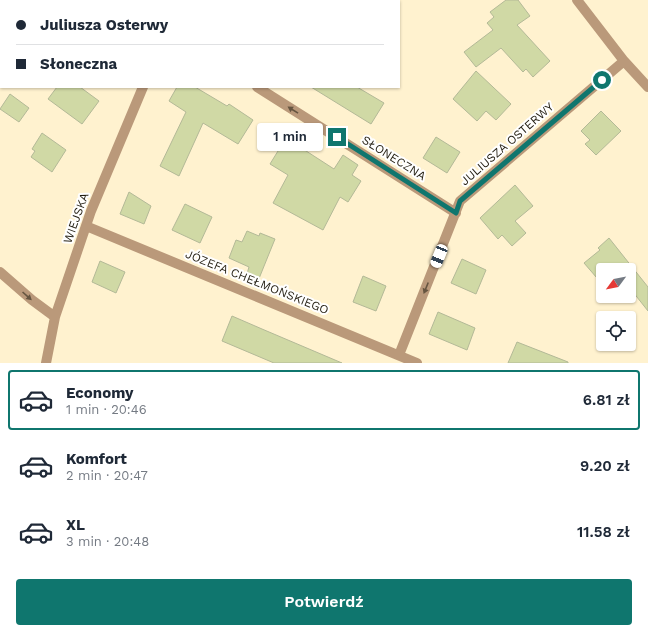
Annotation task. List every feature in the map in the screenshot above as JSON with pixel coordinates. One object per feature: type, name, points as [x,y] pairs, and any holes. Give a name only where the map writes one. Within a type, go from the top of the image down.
[{"type":"street","points":[[577,0],[624,61],[648,87]]},
{"type":"street","name":"JULIUSZA OSTERWY","points":[[400,356],[460,201],[624,61]]},
{"type":"street","name":"WIEJSKA","points":[[46,363],[55,317],[86,226],[143,88]]},
{"type":"street","name":"SŁONECZNA","points":[[259,88],[456,213]]},
{"type":"street","name":"JÓZEFA CHEŁMOŃSKIEGO","points":[[86,226],[417,363]]},
{"type":"street","points":[[0,272],[32,300],[55,317]]},
{"type":"building","points":[[506,0],[518,0],[530,16],[517,25],[550,61],[533,77],[526,69],[523,72],[501,48],[476,67],[464,52],[493,30],[487,23],[494,17],[490,12]]},
{"type":"building","points":[[476,71],[511,104],[496,120],[486,111],[477,121],[453,99]]},
{"type":"building","points":[[56,88],[81,88],[99,101],[82,124],[48,99]]},
{"type":"building","points":[[176,88],[197,88],[227,106],[229,104],[253,120],[238,144],[203,123],[179,176],[160,166],[186,112],[169,101]]},
{"type":"building","points":[[313,88],[359,88],[384,103],[371,124]]},
{"type":"building","points":[[10,94],[29,108],[19,122],[0,109]]},
{"type":"building","points":[[601,111],[621,131],[596,155],[585,144],[590,140],[581,131]]},
{"type":"building","points":[[42,133],[66,150],[52,172],[31,157],[35,151],[32,149]]},
{"type":"building","points":[[436,137],[460,152],[447,173],[423,158]]},
{"type":"building","points":[[286,138],[334,169],[343,155],[358,165],[352,175],[361,181],[348,202],[340,197],[323,230],[273,203],[288,175],[270,164]]},
{"type":"building","points":[[515,185],[533,206],[515,221],[526,233],[512,246],[502,235],[498,239],[480,218]]},
{"type":"building","points":[[129,192],[151,206],[144,224],[120,214]]},
{"type":"building","points":[[185,204],[212,217],[200,243],[172,230]]},
{"type":"building","points":[[247,231],[259,236],[260,233],[275,239],[258,281],[246,277],[249,267],[229,258],[236,240],[242,242]]},
{"type":"building","points":[[609,238],[629,263],[596,263],[596,277],[584,263],[600,250],[598,248]]},
{"type":"building","points":[[462,259],[486,270],[476,294],[451,283]]},
{"type":"building","points":[[100,261],[125,272],[116,293],[92,282]]},
{"type":"building","points":[[636,272],[648,287],[648,311],[636,296]]},
{"type":"building","points":[[363,276],[386,286],[376,311],[353,302]]},
{"type":"building","points":[[438,312],[475,328],[467,350],[429,334]]},
{"type":"building","points":[[232,316],[342,363],[274,363],[222,341]]},
{"type":"building","points":[[517,342],[568,362],[568,363],[508,363]]},
{"type":"route","points":[[337,137],[456,213],[460,201],[602,80]]}]
